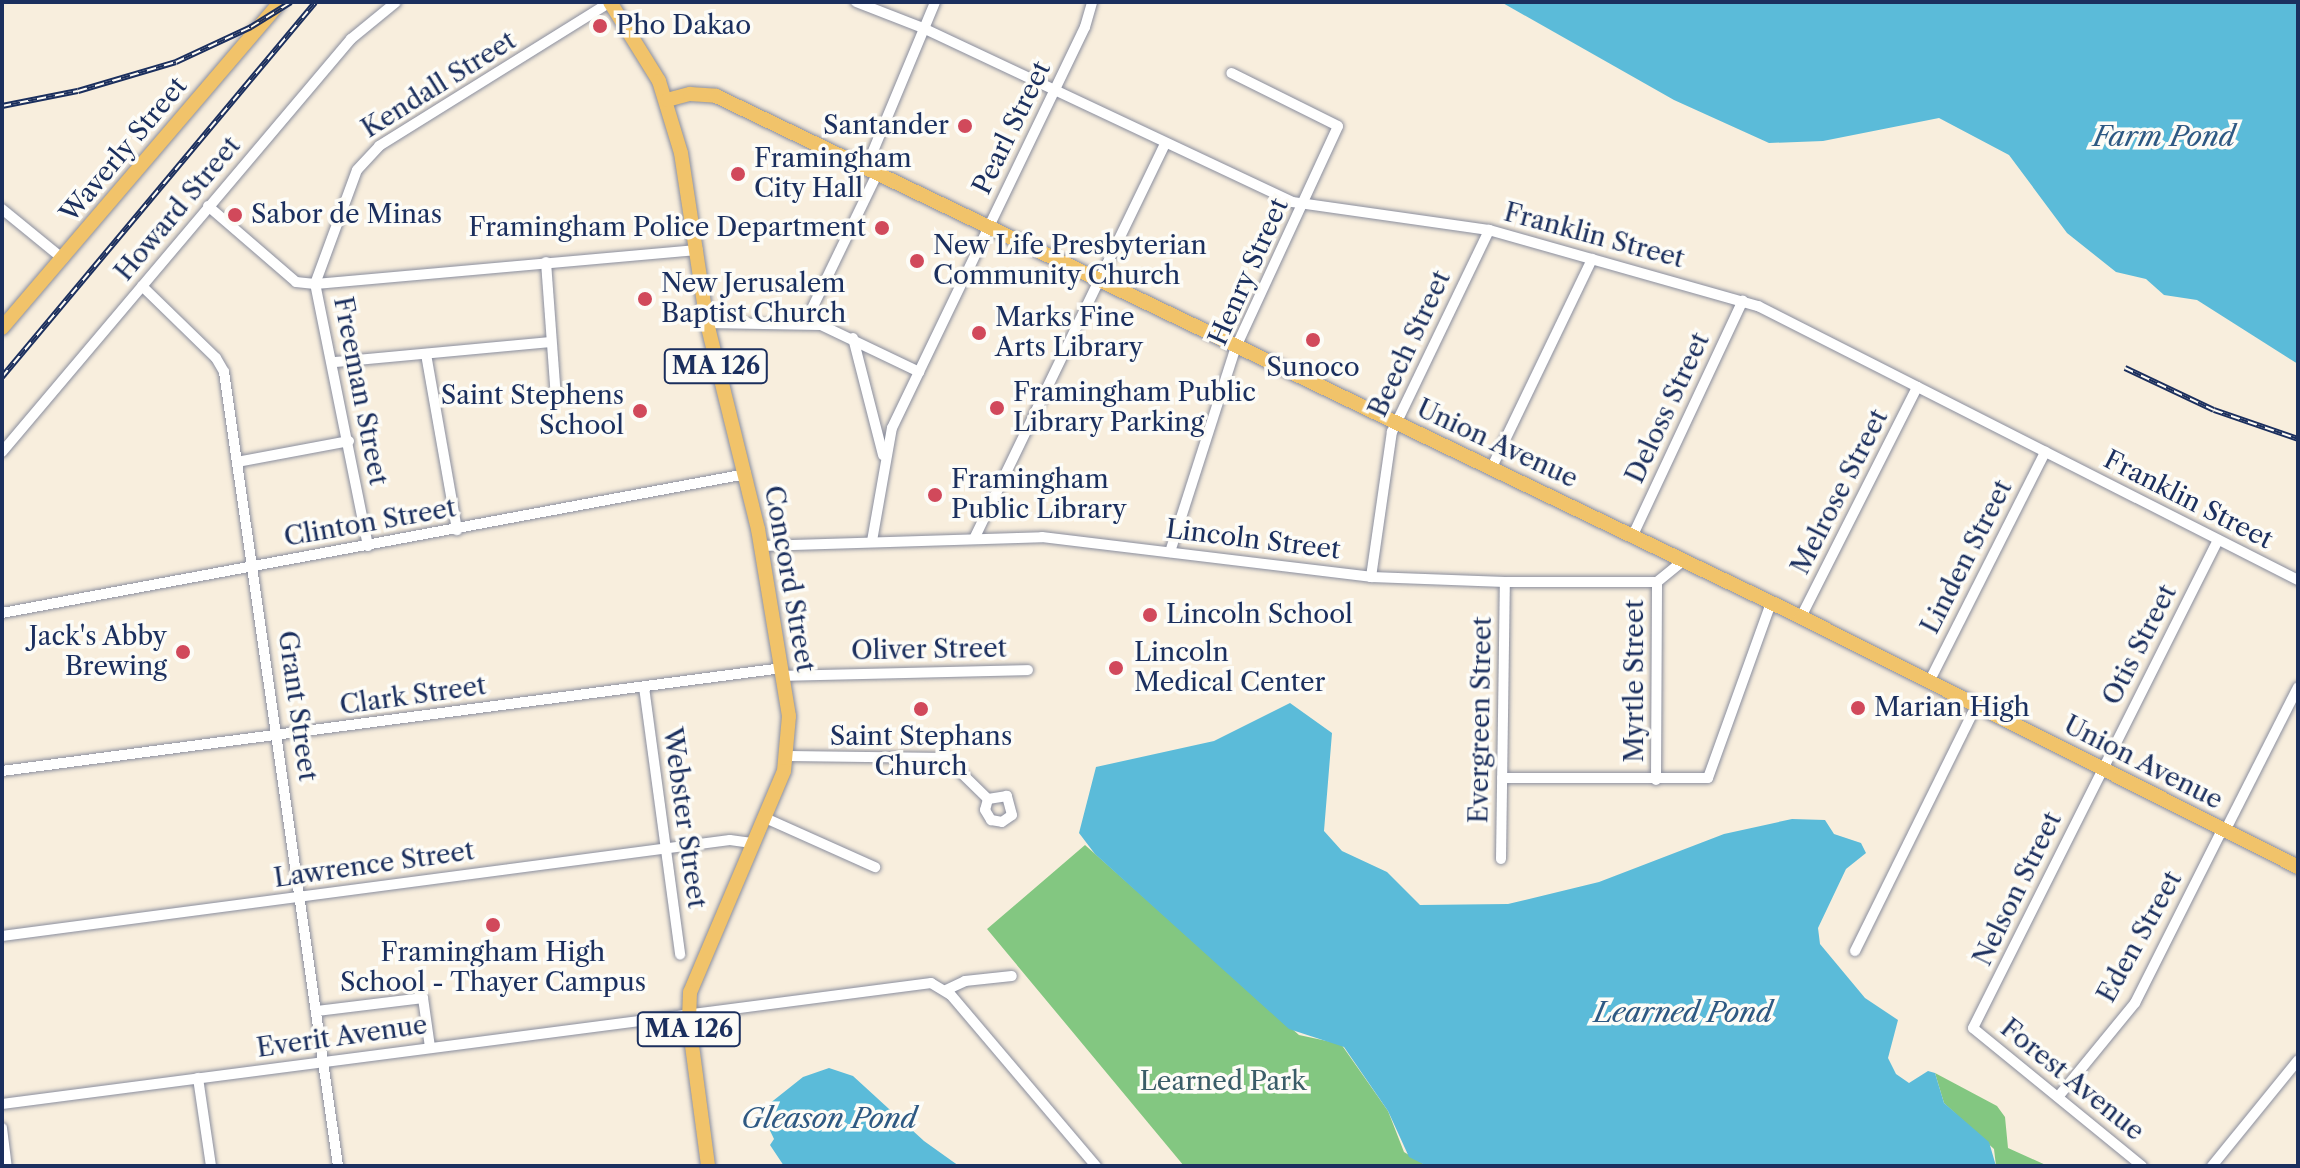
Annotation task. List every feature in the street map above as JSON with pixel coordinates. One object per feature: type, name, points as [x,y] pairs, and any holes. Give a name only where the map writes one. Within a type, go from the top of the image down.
[{"type":"main road","name":"Waverly Street","points":[[2,328],[280,2]]},
{"type":"main road","name":"Concord Street","points":[[610,2],[667,100],[697,250],[707,323],[746,474],[782,672],[788,756],[701,956],[688,1013],[708,1166]]},
{"type":"main road","name":"Union Avenue","points":[[667,100],[690,94],[716,96],[1633,535],[2298,867]]},
{"type":"street","name":"Howard Street","points":[[2,452],[351,39],[396,2]]},
{"type":"street","name":"Kendall Street","points":[[315,284],[357,170],[369,153],[610,2]]},
{"type":"street","name":"Franklin Street","points":[[856,2],[923,28],[1165,144],[1303,205],[1489,230],[1743,300],[2298,580]]},
{"type":"street","points":[[806,321],[834,264],[872,171],[935,2]]},
{"type":"street","name":"Pearl Street","points":[[872,541],[884,457],[919,372],[1054,90],[1092,2]]},
{"type":"street","name":"Henry Street","points":[[1170,552],[1236,347],[1338,126],[1231,73]]},
{"type":"street","points":[[974,539],[1165,144]]},
{"type":"street","name":"Freeman Street","points":[[208,206],[296,282],[315,284],[335,362],[368,546]]},
{"type":"street","points":[[2,209],[63,259]]},
{"type":"street","name":"Beech Street","points":[[1371,577],[1396,422],[1489,230]]},
{"type":"street","points":[[315,284],[697,250]]},
{"type":"street","points":[[1492,467],[1592,259]]},
{"type":"street","points":[[546,262],[556,398]]},
{"type":"street","name":"Grant Street","points":[[142,286],[221,364],[279,736],[338,1166]]},
{"type":"street","name":"Deloss Street","points":[[1633,535],[1743,300]]},
{"type":"street","points":[[707,323],[806,321],[853,338],[919,372]]},
{"type":"street","points":[[853,338],[884,457]]},
{"type":"street","points":[[335,362],[551,342]]},
{"type":"street","points":[[426,354],[457,530]]},
{"type":"street","name":"Melrose Street","points":[[1801,617],[1917,387]]},
{"type":"street","points":[[237,462],[349,441]]},
{"type":"street","name":"Linden Street","points":[[1929,682],[2045,452]]},
{"type":"street","name":"Clinton Street","points":[[2,613],[746,474]]},
{"type":"street","name":"Lincoln Street","points":[[761,546],[872,541],[1061,539],[1371,577],[1505,582],[1657,582]]},
{"type":"street","name":"Otis Street","points":[[2102,770],[2218,540]]},
{"type":"street","points":[[1657,582],[1684,560]]},
{"type":"street","name":"Evergreen Street","points":[[1501,859],[1505,582]]},
{"type":"street","name":"Myrtle Street","points":[[1656,780],[1657,582]]},
{"type":"street","points":[[1502,778],[1703,781],[1714,770],[1771,603]]},
{"type":"street","name":"Oliver Street","points":[[782,672],[1028,670]]},
{"type":"street","name":"Clark Street","points":[[2,771],[644,687],[782,672]]},
{"type":"street","name":"Webster Street","points":[[644,687],[680,955]]},
{"type":"street","name":"Eden Street","points":[[2058,1097],[2135,1003],[2298,687]]},
{"type":"street","points":[[1855,951],[1976,706]]},
{"type":"street","points":[[788,756],[946,758],[988,799]]},
{"type":"street","name":"Nelson Street","points":[[1973,1028],[2102,770]]},
{"type":"street","points":[[763,817],[875,867]]},
{"type":"street","name":"Lawrence Street","points":[[2,936],[730,840],[752,843]]},
{"type":"street","points":[[1012,976],[965,981],[946,990],[1096,1166]]},
{"type":"street","name":"Everit Avenue","points":[[2,1104],[924,983],[946,990]]},
{"type":"street","points":[[317,1011],[423,998],[430,1047]]},
{"type":"street","name":"Forest Avenue","points":[[1973,1028],[2142,1166]]},
{"type":"street","points":[[2212,1166],[2298,1060]]},
{"type":"street","points":[[198,1078],[211,1166]]},
{"type":"street","points":[[2,1128],[7,1166]]},
{"type":"green space","name":"Learned Park","points":[[1085,845],[1299,1035],[1341,1044],[1388,1111],[1404,1152],[1427,1166],[1184,1166],[987,929]]},
{"type":"green space","points":[[1935,1073],[1997,1106],[2005,1117],[2008,1148],[2048,1166],[1996,1166],[1994,1149],[1944,1103]]},
{"type":"water","name":"Farm Pond","points":[[1501,2],[2298,2],[2298,364],[2197,300],[2164,295],[2146,279],[2116,272],[2067,233],[2009,155],[1939,118],[1823,141],[1769,143],[1674,100]]},
{"type":"water","name":"Learned Pond","points":[[1290,703],[1332,733],[1324,831],[1342,851],[1387,872],[1420,905],[1508,904],[1599,882],[1724,834],[1792,819],[1825,820],[1834,834],[1861,843],[1866,853],[1846,869],[1818,928],[1820,944],[1865,998],[1898,1020],[1888,1058],[1896,1074],[1909,1083],[1928,1071],[1935,1073],[1944,1103],[1989,1142],[1996,1166],[1427,1166],[1409,1157],[1388,1111],[1344,1047],[1289,1029],[1095,854],[1079,833],[1096,767],[1214,741]]},
{"type":"water","name":"Gleason Pond","points":[[829,1068],[853,1076],[924,1141],[959,1166],[784,1166],[770,1145],[774,1139],[764,1118],[769,1104],[803,1077]]},
{"type":"railway","points":[[2,106],[78,91],[176,62],[251,27],[291,2]]},
{"type":"railway","points":[[2,377],[315,2]]},
{"type":"railway","points":[[2125,368],[2214,410],[2298,439]]},
{"type":"place","name":"Pho Dakao","points":[[600,26]]},
{"type":"place","name":"Santander","points":[[965,126]]},
{"type":"place","name":"Framingham City Hall","points":[[738,174]]},
{"type":"place","name":"Sabor de Minas","points":[[235,215]]},
{"type":"place","name":"Framingham Police Department","points":[[882,228]]},
{"type":"place","name":"New Life Presbyterian Community Church","points":[[917,261]]},
{"type":"place","name":"New Jerusalem Baptist Church","points":[[645,299]]},
{"type":"place","name":"Marks Fine Arts Library","points":[[979,333]]},
{"type":"place","name":"Sunoco","points":[[1313,340]]},
{"type":"place","name":"Framingham Public Library Parking","points":[[997,408]]},
{"type":"place","name":"Saint Stephens School","points":[[640,411]]},
{"type":"place","name":"Framingham Public Library","points":[[935,495]]},
{"type":"place","name":"Lincoln School","points":[[1150,615]]},
{"type":"place","name":"Jack's Abby Brewing","points":[[183,652]]},
{"type":"place","name":"Lincoln Medical Center","points":[[1116,668]]},
{"type":"place","name":"Marian High","points":[[1858,708]]},
{"type":"place","name":"Saint Stephans Church","points":[[921,709]]},
{"type":"place","name":"Framingham High School - Thayer Campus","points":[[493,925]]}]
